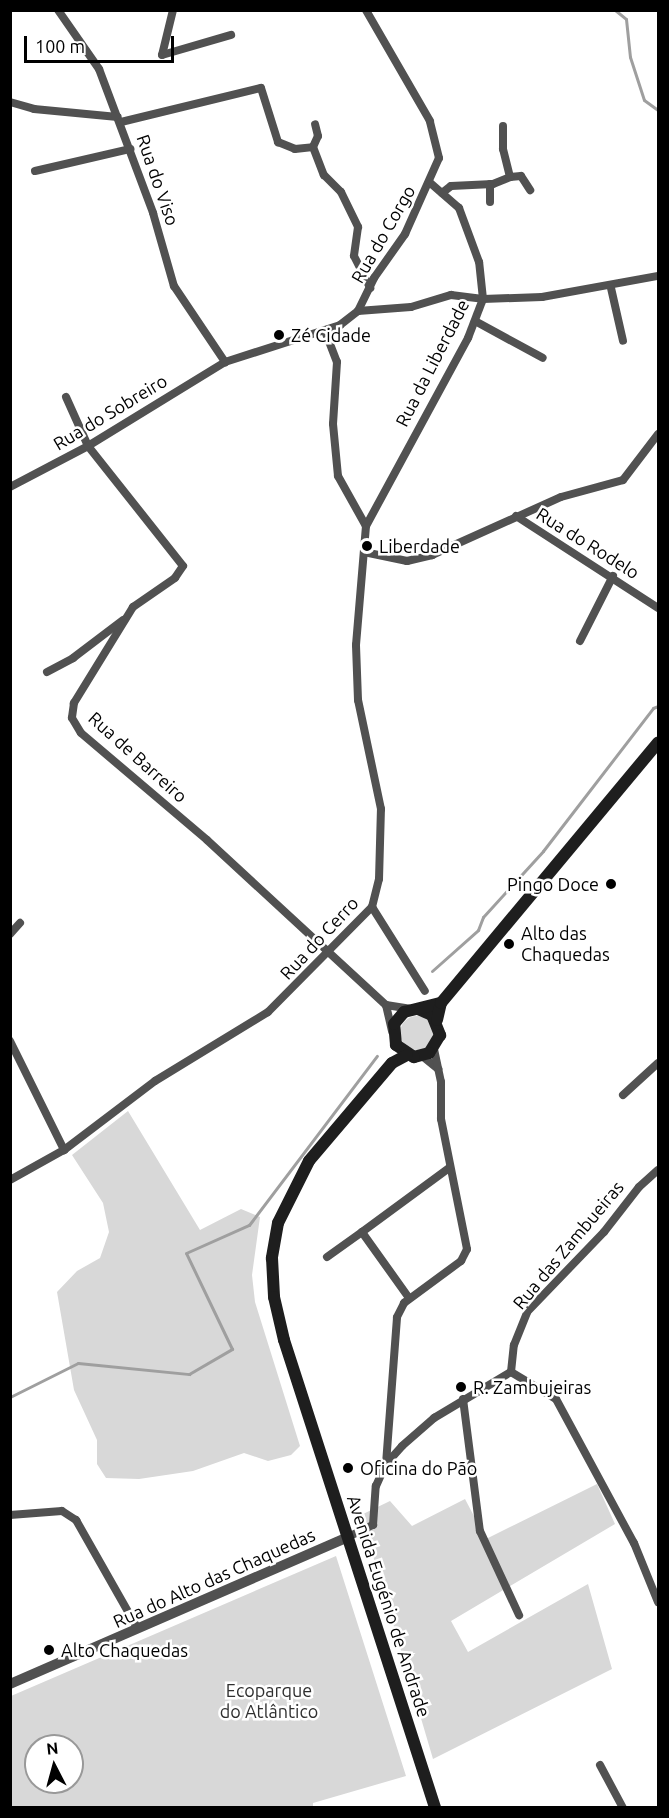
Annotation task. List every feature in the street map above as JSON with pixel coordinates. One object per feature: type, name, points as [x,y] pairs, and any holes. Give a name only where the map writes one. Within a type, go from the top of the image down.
[{"type":"main road","points":[[396,1045],[407,1055],[422,1056],[434,1048],[440,1035],[437,1020],[441,1003],[658,743]]},
{"type":"main road","points":[[392,1031],[398,1017],[415,1009],[441,1003]]},
{"type":"main road","points":[[415,1009],[437,1020]]},
{"type":"main road","name":"Avenida Eugénio de Andrade","points":[[392,1031],[396,1045],[392,1063]]},
{"type":"main road","name":"Avenida Eugénio de Andrade","points":[[407,1055],[392,1063],[309,1161],[292,1189],[278,1223],[272,1258],[274,1297],[284,1340],[435,1808]]},
{"type":"street","name":"Rua do Viso","points":[[58,10],[99,69],[130,148],[174,286],[225,362]]},
{"type":"street","points":[[173,10],[162,55],[231,35]]},
{"type":"street","name":"Rua do Corgo","points":[[225,362],[285,340],[325,331],[340,325],[358,311],[405,234],[430,183],[439,158],[433,129],[366,10]]},
{"type":"street","points":[[10,102],[34,109],[119,120],[261,88],[278,142],[295,150],[313,147]]},
{"type":"street","points":[[315,124],[318,136],[313,147],[324,175],[341,192],[358,227],[354,256],[370,288]]},
{"type":"street","points":[[503,126],[503,149],[510,177]]},
{"type":"street","points":[[35,171],[130,148]]},
{"type":"street","points":[[430,183],[442,193],[451,186],[490,184],[521,176],[530,190]]},
{"type":"street","points":[[490,184],[490,202]]},
{"type":"street","name":"Rua da Liberdade","points":[[366,526],[475,321],[483,299],[479,262],[459,208],[442,193]]},
{"type":"street","points":[[358,311],[411,307],[451,295],[483,299],[542,297],[611,288],[658,276]]},
{"type":"street","points":[[611,288],[623,341]]},
{"type":"street","points":[[475,321],[543,358]]},
{"type":"street","points":[[325,331],[337,362],[333,424],[338,476],[366,526]]},
{"type":"street","name":"Rua do Sobreiro","points":[[10,487],[88,446],[225,362]]},
{"type":"street","points":[[66,397],[88,446]]},
{"type":"street","points":[[516,516],[561,497],[623,480],[658,434]]},
{"type":"street","name":"Rua de Barreiro","points":[[88,446],[183,566],[175,578],[133,607],[74,703],[72,718],[81,733],[207,840],[328,955],[386,1005],[415,1009]]},
{"type":"street","name":"Rua do Rodelo","points":[[364,552],[407,561],[432,555],[516,516],[613,576],[658,608]]},
{"type":"street","name":"Rua do Cerro","points":[[10,1179],[64,1150],[155,1081],[268,1012],[328,955],[372,907],[379,879],[381,809],[358,700],[356,645],[366,526]]},
{"type":"street","points":[[580,641],[613,576]]},
{"type":"street","points":[[47,672],[73,658],[125,619]]},
{"type":"street","points":[[372,907],[425,991]]},
{"type":"street","points":[[10,934],[20,923]]},
{"type":"street","points":[[386,1005],[392,1031]]},
{"type":"street","points":[[10,1041],[64,1150]]},
{"type":"street","points":[[386,1464],[397,1317],[410,1298],[460,1261],[466,1249],[467,1236],[449,1168],[434,1048]]},
{"type":"street","points":[[422,1056],[438,1069]]},
{"type":"street","points":[[623,1095],[658,1063]]},
{"type":"street","points":[[327,1257],[449,1168]]},
{"type":"street","name":"Rua das Zambueiras","points":[[511,1372],[514,1345],[527,1312],[604,1232],[639,1187],[658,1170]]},
{"type":"street","points":[[362,1232],[410,1298]]},
{"type":"street","points":[[386,1464],[434,1418],[511,1372],[556,1399],[634,1543],[658,1602]]},
{"type":"street","points":[[463,1399],[480,1531],[519,1615]]},
{"type":"street","name":"Rua do Alto das Chaquedas","points":[[10,1684],[373,1525],[376,1486],[386,1464]]},
{"type":"street","points":[[10,1515],[63,1511],[76,1520],[138,1629]]},
{"type":"street","points":[[600,1765],[623,1808]]},
{"type":"green space","points":[[417,1016],[429,1021],[434,1033],[429,1045],[417,1050],[405,1045],[400,1033],[405,1021]]},
{"type":"green space","points":[[128,1111],[200,1230],[241,1209],[260,1217],[252,1275],[255,1302],[300,1446],[291,1455],[268,1461],[244,1453],[193,1471],[139,1479],[106,1478],[97,1464],[97,1440],[74,1390],[57,1292],[77,1271],[100,1258],[109,1232],[103,1203],[72,1155]]},
{"type":"green space","points":[[597,1484],[615,1524],[451,1621],[468,1652],[588,1584],[612,1669],[433,1759],[361,1515],[390,1501],[412,1526],[465,1499],[486,1539]]},
{"type":"green space","name":"Ecoparque do Atlântico","points":[[336,1556],[406,1776],[313,1803],[313,1807],[11,1807],[11,1696]]},
{"type":"waterway","points":[[615,10],[626,19],[630,57],[644,100],[658,110]]},
{"type":"waterway","points":[[432,971],[478,930],[483,917],[543,851],[653,708],[658,706]]},
{"type":"waterway","points":[[10,1397],[78,1363],[189,1374],[232,1349],[186,1253],[249,1225],[377,1056]]},
{"type":"place","name":"Zé Cidade","points":[[279,335]]},
{"type":"place","name":"Liberdade","points":[[367,546]]},
{"type":"place","name":"Pingo Doce","points":[[611,884]]},
{"type":"place","name":"Alto das Chaquedas","points":[[509,944]]},
{"type":"place","name":"R. Zambujeiras","points":[[461,1387]]},
{"type":"place","name":"Oficina do Pão","points":[[348,1468]]},
{"type":"place","name":"Alto Chaquedas","points":[[49,1650]]}]
